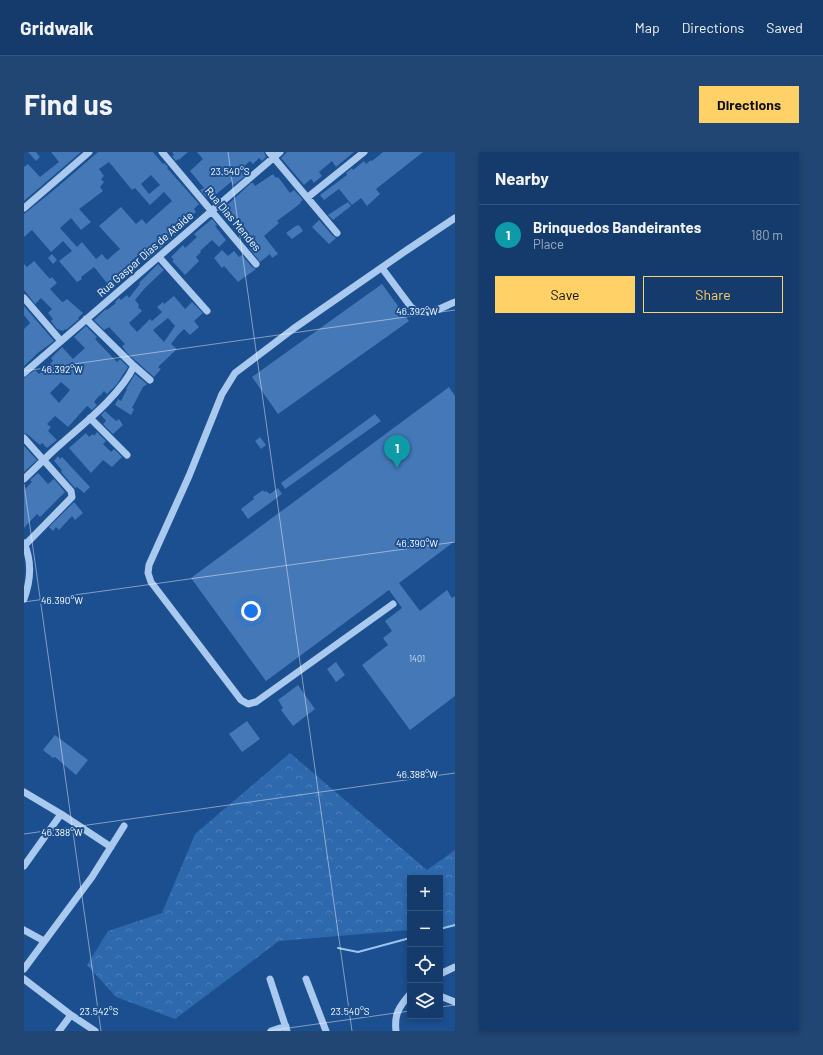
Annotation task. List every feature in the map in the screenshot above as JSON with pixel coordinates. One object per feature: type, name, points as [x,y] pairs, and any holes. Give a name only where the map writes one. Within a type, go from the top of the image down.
[{"type":"street","points":[[24,208],[89,152]]},
{"type":"street","name":"Rua Dias Mendes","points":[[162,152],[256,264]]},
{"type":"street","name":"Rua Gaspar Dias de Ataíde","points":[[24,373],[212,211],[271,155],[280,152]]},
{"type":"street","points":[[308,197],[364,152]]},
{"type":"street","points":[[271,155],[337,233]]},
{"type":"street","points":[[393,604],[256,702],[248,704],[241,700],[151,582],[148,573],[151,558],[186,483],[222,394],[235,372],[293,329],[455,218]]},
{"type":"street","points":[[159,256],[207,311]]},
{"type":"street","points":[[382,268],[416,312],[432,312],[455,302]]},
{"type":"street","points":[[24,298],[61,341]]},
{"type":"street","points":[[86,319],[150,380]]},
{"type":"street","points":[[24,479],[90,418],[124,383],[129,377],[134,366]]},
{"type":"street","points":[[90,418],[127,455]]},
{"type":"street","points":[[24,438],[71,491],[72,497],[24,544],[29,562],[30,574],[30,581],[24,599]]},
{"type":"street","points":[[24,792],[111,847]]},
{"type":"street","points":[[24,866],[61,814]]},
{"type":"street","points":[[24,968],[76,899],[124,826]]},
{"type":"street","points":[[24,930],[44,941]]},
{"type":"street","points":[[443,972],[455,966]]},
{"type":"street","points":[[24,979],[71,1015],[95,1031]]},
{"type":"street","points":[[270,979],[286,1028],[271,1031]]},
{"type":"street","points":[[306,979],[326,1031]]},
{"type":"street","points":[[443,997],[455,1002]]},
{"type":"street","points":[[396,1031],[395,1021],[397,1012],[407,998]]},
{"type":"street","points":[[59,1031],[71,1015]]},
{"type":"green space","points":[[290,753],[427,870],[455,850],[455,927],[443,928],[443,875],[407,875],[407,930],[279,941],[175,1019],[116,997],[87,965],[108,931],[162,913],[195,834]]},
{"type":"building","points":[[28,152],[36,152],[40,157],[36,161]]},
{"type":"building","points":[[51,152],[81,152],[24,201],[24,167],[28,164],[40,177],[59,162]]},
{"type":"building","points":[[98,152],[153,152],[163,164],[164,163],[168,167],[167,168],[199,204],[194,209],[196,212],[187,219],[190,222],[147,260],[141,253],[130,262],[136,269],[111,288],[94,267],[77,282],[59,261],[72,251],[63,241],[51,252],[32,230],[24,237],[24,214]],"holes":[[[109,162],[132,190],[135,188],[150,205],[164,192],[172,201],[146,224],[142,219],[136,224],[121,207],[99,226],[120,249],[107,260],[102,254],[96,259],[82,242],[77,247],[60,228],[71,218],[81,230],[91,222],[79,209],[103,191],[100,187],[104,182],[101,179],[104,176],[99,169]],[[151,175],[160,185],[149,194],[141,184]]]},
{"type":"building","points":[[172,152],[188,152],[176,161],[172,156],[174,155]]},
{"type":"building","points":[[197,152],[264,152],[266,157],[262,161],[259,158],[253,164],[250,161],[240,170],[245,176],[234,185],[231,182],[213,197],[210,195],[207,198],[200,190],[204,188],[190,171],[203,159]]},
{"type":"building","points":[[287,152],[354,152],[336,167],[332,161],[319,172],[322,176],[314,183],[311,179],[304,185],[281,158]]},
{"type":"building","points":[[383,152],[423,152],[376,189],[380,194],[367,206],[361,198],[352,205],[339,189],[324,200],[320,195],[347,175],[346,173],[352,168],[353,170],[364,161],[366,164],[371,160],[372,161]]},
{"type":"building","points":[[273,174],[276,178],[278,177],[290,193],[294,190],[303,200],[277,221],[279,223],[264,236],[278,254],[272,258],[270,254],[260,262],[249,248],[253,245],[246,237],[248,235],[241,225],[238,227],[224,208],[251,183],[255,186]]},
{"type":"building","points":[[348,202],[351,206],[333,220],[328,215]]},
{"type":"building","points":[[212,219],[217,225],[215,226],[226,240],[219,247],[212,240],[200,251],[201,252],[196,257],[199,261],[185,275],[172,261],[174,260],[171,257],[183,245],[185,248],[197,237],[194,234]]},
{"type":"building","points":[[319,220],[336,238],[329,244],[312,227]]},
{"type":"building","points":[[299,225],[303,231],[292,239],[286,233]]},
{"type":"building","points":[[222,250],[228,256],[234,251],[239,257],[242,255],[252,267],[256,269],[238,282],[224,266],[222,268],[214,258]]},
{"type":"building","points":[[52,254],[57,260],[53,264],[48,258]]},
{"type":"building","points":[[34,261],[50,279],[52,277],[57,283],[50,289],[61,301],[63,302],[67,299],[83,313],[78,318],[79,319],[66,330],[65,329],[63,331],[57,329],[51,321],[53,319],[48,313],[52,309],[41,298],[35,304],[24,290],[24,264],[27,267]]},
{"type":"building","points":[[158,264],[164,270],[135,300],[139,305],[138,307],[142,311],[129,323],[137,332],[150,319],[152,321],[162,312],[157,307],[163,302],[164,304],[174,296],[185,309],[192,302],[203,313],[194,321],[199,327],[190,335],[184,329],[171,344],[177,349],[158,367],[161,369],[154,377],[127,353],[122,346],[125,344],[109,327],[104,330],[94,320],[106,309],[107,310],[116,303],[115,302],[119,298],[121,300],[127,295],[129,298],[140,284],[139,283]],"holes":[[[168,318],[175,326],[164,342],[153,330]]]},
{"type":"building","points":[[382,284],[409,321],[278,414],[252,377]]},
{"type":"building","points":[[24,306],[54,341],[24,366],[24,329],[30,323],[24,315]]},
{"type":"building","points":[[86,326],[97,337],[95,339],[117,362],[120,359],[128,367],[117,384],[107,394],[104,391],[100,396],[98,395],[99,396],[94,402],[97,405],[92,410],[87,406],[68,427],[55,416],[47,424],[51,427],[48,431],[57,440],[47,448],[42,443],[40,445],[24,433],[24,378],[35,370],[39,374],[53,361],[51,358],[62,347],[73,359],[85,348],[74,337]],"holes":[[[61,382],[70,390],[59,403],[50,393]]]},
{"type":"building","points":[[135,374],[147,384],[143,387],[132,408],[134,409],[131,415],[115,405],[118,399],[121,401]]},
{"type":"building","points":[[449,387],[455,396],[455,541],[399,583],[420,611],[447,590],[452,598],[455,596],[455,696],[410,730],[362,665],[388,645],[383,638],[392,631],[385,621],[402,608],[389,590],[266,681],[191,578]]},
{"type":"building","points":[[105,411],[116,421],[119,419],[123,425],[113,434],[103,424],[106,421],[101,415]]},
{"type":"building","points":[[375,414],[381,421],[285,489],[281,483]]},
{"type":"building","points":[[97,432],[106,441],[103,444],[111,452],[114,449],[122,457],[112,467],[103,460],[91,473],[69,448],[86,433],[89,437],[93,434],[94,436]]},
{"type":"building","points":[[260,437],[266,445],[261,449],[255,441]]},
{"type":"building","points":[[24,446],[37,460],[24,472]]},
{"type":"building","points":[[58,456],[60,459],[62,457],[90,487],[84,493],[77,487],[75,488],[61,472],[62,470],[54,461]]},
{"type":"building","points":[[38,473],[48,484],[54,479],[65,492],[40,517],[37,514],[24,528],[24,490],[32,482],[30,480]]},
{"type":"building","points":[[278,488],[282,494],[248,519],[241,509],[254,499],[253,497],[263,490],[264,492],[266,491],[270,494]]},
{"type":"building","points":[[74,502],[83,513],[75,520],[72,516],[59,530],[56,527],[53,531],[49,527]]},
{"type":"building","points":[[336,662],[345,675],[336,682],[327,669]]},
{"type":"building","points":[[298,685],[315,709],[293,726],[281,710],[283,708],[278,700]]},
{"type":"building","points":[[247,721],[260,739],[242,752],[229,734]]},
{"type":"building","points":[[55,735],[88,760],[76,775],[55,757],[53,758],[43,750]]},
{"type":"waterway","points":[[443,928],[455,925]]},
{"type":"waterway","points":[[338,948],[358,952],[407,939]]},
{"type":"place","name":"Brinquedos Bandeirantes","points":[[397,468]]}]
